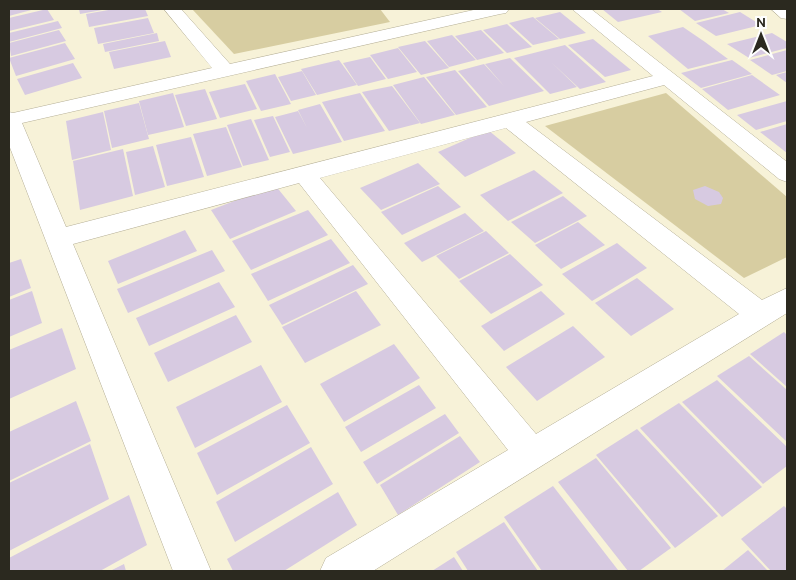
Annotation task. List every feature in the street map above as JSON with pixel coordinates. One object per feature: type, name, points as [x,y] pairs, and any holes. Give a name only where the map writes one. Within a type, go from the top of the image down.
[{"type":"street","points":[[172,9],[224,71]]},
{"type":"street","points":[[192,571],[9,119],[224,71],[411,21],[500,9]]},
{"type":"street","points":[[582,9],[787,174]]},
{"type":"street","points":[[779,9],[787,14]]},
{"type":"street","points":[[57,239],[669,78]]},
{"type":"street","points":[[340,571],[774,307],[509,120]]},
{"type":"street","points":[[304,174],[532,454]]},
{"type":"shaded area","points":[[192,9],[380,9],[390,22],[234,54]]},
{"type":"shaded area","points":[[666,93],[787,197],[787,257],[744,278],[545,126]]},
{"type":"building","points":[[9,9],[35,9],[9,16]]},
{"type":"building","points":[[47,9],[54,20],[9,31],[9,18]]},
{"type":"building","points":[[79,9],[101,9],[102,10],[80,14]]},
{"type":"building","points":[[114,9],[145,9],[148,16],[89,27],[86,14]]},
{"type":"building","points":[[602,9],[657,9],[662,12],[618,22]]},
{"type":"building","points":[[679,9],[722,9],[729,13],[695,21]]},
{"type":"building","points":[[560,12],[586,33],[560,39],[535,18]]},
{"type":"building","points":[[740,12],[761,25],[716,36],[696,23]]},
{"type":"building","points":[[533,17],[559,39],[533,45],[509,23]]},
{"type":"building","points":[[148,18],[154,33],[98,44],[94,28]]},
{"type":"building","points":[[58,21],[62,28],[9,42],[9,33]]},
{"type":"building","points":[[507,24],[532,47],[507,53],[483,30]]},
{"type":"building","points":[[683,27],[728,59],[688,69],[648,36]]},
{"type":"building","points":[[59,30],[66,41],[11,56],[9,43]]},
{"type":"building","points":[[481,30],[504,53],[477,60],[455,36]]},
{"type":"building","points":[[157,33],[159,41],[105,52],[103,44]]},
{"type":"building","points":[[772,33],[787,42],[787,48],[749,58],[727,44]]},
{"type":"building","points":[[452,35],[476,60],[449,67],[427,41]]},
{"type":"building","points":[[593,39],[631,70],[605,77],[568,45]]},
{"type":"building","points":[[165,41],[171,57],[114,69],[109,52]]},
{"type":"building","points":[[425,41],[449,68],[421,75],[398,47]]},
{"type":"building","points":[[65,43],[75,59],[16,76],[9,58]]},
{"type":"building","points":[[565,45],[606,82],[580,89],[551,62],[577,87],[550,94],[514,58]]},
{"type":"building","points":[[398,48],[417,72],[388,79],[370,55]]},
{"type":"building","points":[[787,50],[787,71],[772,75],[750,60]]},
{"type":"building","points":[[370,57],[386,79],[358,86],[343,63]]},
{"type":"building","points":[[510,58],[544,91],[489,106],[458,71],[484,64],[504,86],[485,64]]},
{"type":"building","points":[[339,60],[357,85],[317,95],[301,69]]},
{"type":"building","points":[[732,60],[752,74],[701,88],[681,73]]},
{"type":"building","points":[[73,63],[82,78],[25,95],[17,79]]},
{"type":"building","points":[[455,70],[487,107],[456,115],[426,77]]},
{"type":"building","points":[[302,71],[316,95],[291,101],[278,77]]},
{"type":"building","points":[[787,72],[787,83],[776,75]]},
{"type":"building","points":[[275,74],[291,104],[261,111],[246,81]]},
{"type":"building","points":[[752,75],[780,95],[728,110],[702,89]]},
{"type":"building","points":[[424,77],[455,115],[421,124],[393,85]]},
{"type":"building","points":[[245,84],[257,109],[220,118],[209,92]]},
{"type":"building","points":[[392,86],[420,123],[389,131],[362,92]]},
{"type":"building","points":[[205,89],[217,119],[186,126],[175,95]]},
{"type":"building","points":[[173,93],[184,127],[148,135],[139,101]]},
{"type":"building","points":[[360,93],[385,131],[344,141],[322,102]]},
{"type":"building","points":[[787,101],[787,121],[756,130],[737,115]]},
{"type":"building","points":[[139,103],[149,139],[112,148],[104,111]]},
{"type":"building","points":[[320,104],[342,142],[293,154],[275,117],[298,111],[307,128],[298,110]]},
{"type":"building","points":[[103,112],[111,150],[72,160],[66,121]]},
{"type":"building","points":[[273,116],[290,152],[270,157],[254,120]]},
{"type":"building","points":[[251,119],[269,160],[243,166],[227,125]]},
{"type":"building","points":[[787,124],[787,153],[760,132]]},
{"type":"building","points":[[226,127],[242,167],[207,176],[193,134]]},
{"type":"building","points":[[488,130],[516,153],[465,177],[438,152]]},
{"type":"building","points":[[191,137],[204,177],[167,186],[156,145]]},
{"type":"building","points":[[153,146],[165,187],[135,195],[126,152]]},
{"type":"building","points":[[123,149],[133,196],[80,210],[73,161]]},
{"type":"building","points":[[418,163],[440,184],[381,210],[360,188]]},
{"type":"building","points":[[534,170],[563,193],[508,221],[480,195]]},
{"type":"building","points":[[275,185],[296,211],[230,239],[211,210]]},
{"type":"building","points":[[438,186],[461,207],[402,235],[381,212]]},
{"type":"building","points":[[705,186],[719,192],[723,198],[721,204],[708,206],[695,199],[693,190]]},
{"type":"building","points":[[563,196],[587,216],[535,243],[511,222]]},
{"type":"building","points":[[308,210],[328,235],[251,270],[232,241]]},
{"type":"building","points":[[465,213],[484,231],[422,262],[404,243]]},
{"type":"building","points":[[578,222],[605,245],[561,269],[535,245]]},
{"type":"building","points":[[185,230],[197,251],[118,284],[108,261]]},
{"type":"building","points":[[486,231],[509,253],[459,279],[436,256]]},
{"type":"building","points":[[331,239],[350,263],[268,301],[251,274]]},
{"type":"building","points":[[617,243],[647,268],[592,301],[562,274]]},
{"type":"building","points":[[212,250],[225,271],[128,313],[117,289]]},
{"type":"building","points":[[510,254],[543,285],[491,314],[459,281]]},
{"type":"building","points":[[21,259],[31,288],[9,297],[9,263]]},
{"type":"building","points":[[353,265],[368,284],[282,325],[269,305]]},
{"type":"building","points":[[637,278],[674,309],[631,336],[595,303]]},
{"type":"building","points":[[219,282],[235,307],[149,346],[136,318]]},
{"type":"building","points":[[32,291],[42,323],[9,337],[9,300]]},
{"type":"building","points":[[356,291],[381,325],[305,363],[282,327]]},
{"type":"building","points":[[541,291],[565,314],[504,351],[481,326]]},
{"type":"building","points":[[236,315],[252,342],[168,382],[154,353]]},
{"type":"building","points":[[573,326],[605,357],[537,401],[506,367]]},
{"type":"building","points":[[62,328],[76,369],[9,399],[9,350]]},
{"type":"building","points":[[784,332],[787,335],[787,387],[750,354]]},
{"type":"building","points":[[394,344],[420,378],[344,422],[320,384]]},
{"type":"building","points":[[749,356],[787,390],[787,442],[717,376]]},
{"type":"building","points":[[261,365],[282,402],[195,448],[176,407]]},
{"type":"building","points":[[717,380],[787,447],[787,466],[763,484],[682,402]]},
{"type":"building","points":[[419,385],[436,408],[361,452],[345,427]]},
{"type":"building","points":[[76,401],[91,441],[9,481],[9,432]]},
{"type":"building","points":[[679,403],[762,487],[722,517],[640,428]]},
{"type":"building","points":[[287,405],[310,443],[217,495],[197,453]]},
{"type":"building","points":[[445,414],[459,433],[377,484],[363,462]]},
{"type":"building","points":[[637,429],[718,516],[675,548],[596,455]]},
{"type":"building","points":[[460,436],[480,462],[398,515],[380,485]]},
{"type":"building","points":[[90,444],[109,499],[9,551],[9,483]]},
{"type":"building","points":[[311,447],[333,484],[235,542],[216,502]]},
{"type":"building","points":[[596,458],[671,548],[639,571],[628,571],[558,482]]},
{"type":"building","points":[[553,486],[618,570],[542,571],[504,517]]},
{"type":"building","points":[[338,492],[357,525],[284,571],[233,571],[227,559]]},
{"type":"building","points":[[129,495],[147,545],[100,571],[9,571],[9,558]]},
{"type":"building","points":[[784,506],[787,509],[787,571],[771,571],[741,539]]},
{"type":"building","points":[[504,522],[538,571],[468,571],[456,552]]},
{"type":"building","points":[[748,550],[768,571],[722,571]]},
{"type":"building","points":[[454,557],[463,571],[432,571]]},
{"type":"building","points":[[124,564],[126,571],[110,571]]}]
